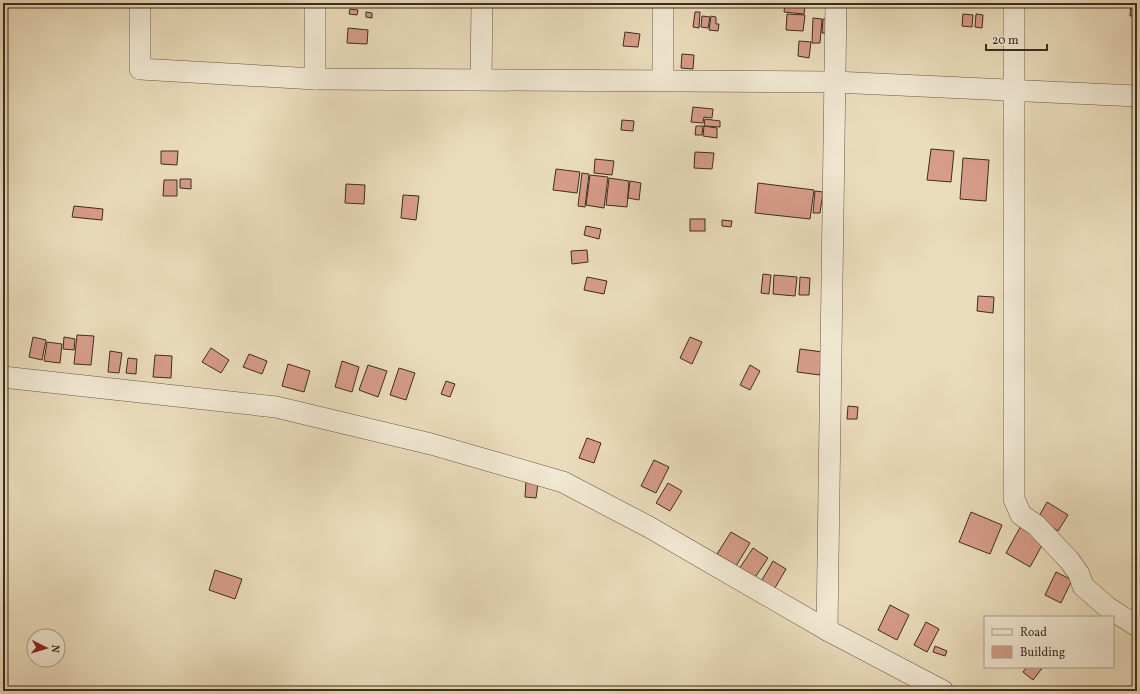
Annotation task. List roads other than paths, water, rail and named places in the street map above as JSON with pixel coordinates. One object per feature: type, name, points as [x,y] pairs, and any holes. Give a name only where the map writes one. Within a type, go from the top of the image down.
[{"type":"street","points":[[140,3],[140,69],[315,79],[835,82],[1137,96]]},
{"type":"street","points":[[315,3],[315,79]]},
{"type":"street","points":[[481,79],[482,3]]},
{"type":"street","points":[[662,80],[663,3]]},
{"type":"street","points":[[827,630],[836,3]]},
{"type":"street","points":[[1014,3],[1014,499],[1021,515],[1036,525],[1069,560],[1079,574],[1083,586],[1107,607],[1137,626]]},
{"type":"street","points":[[3,377],[276,407],[431,444],[563,482],[649,527],[827,630],[943,691]]}]
